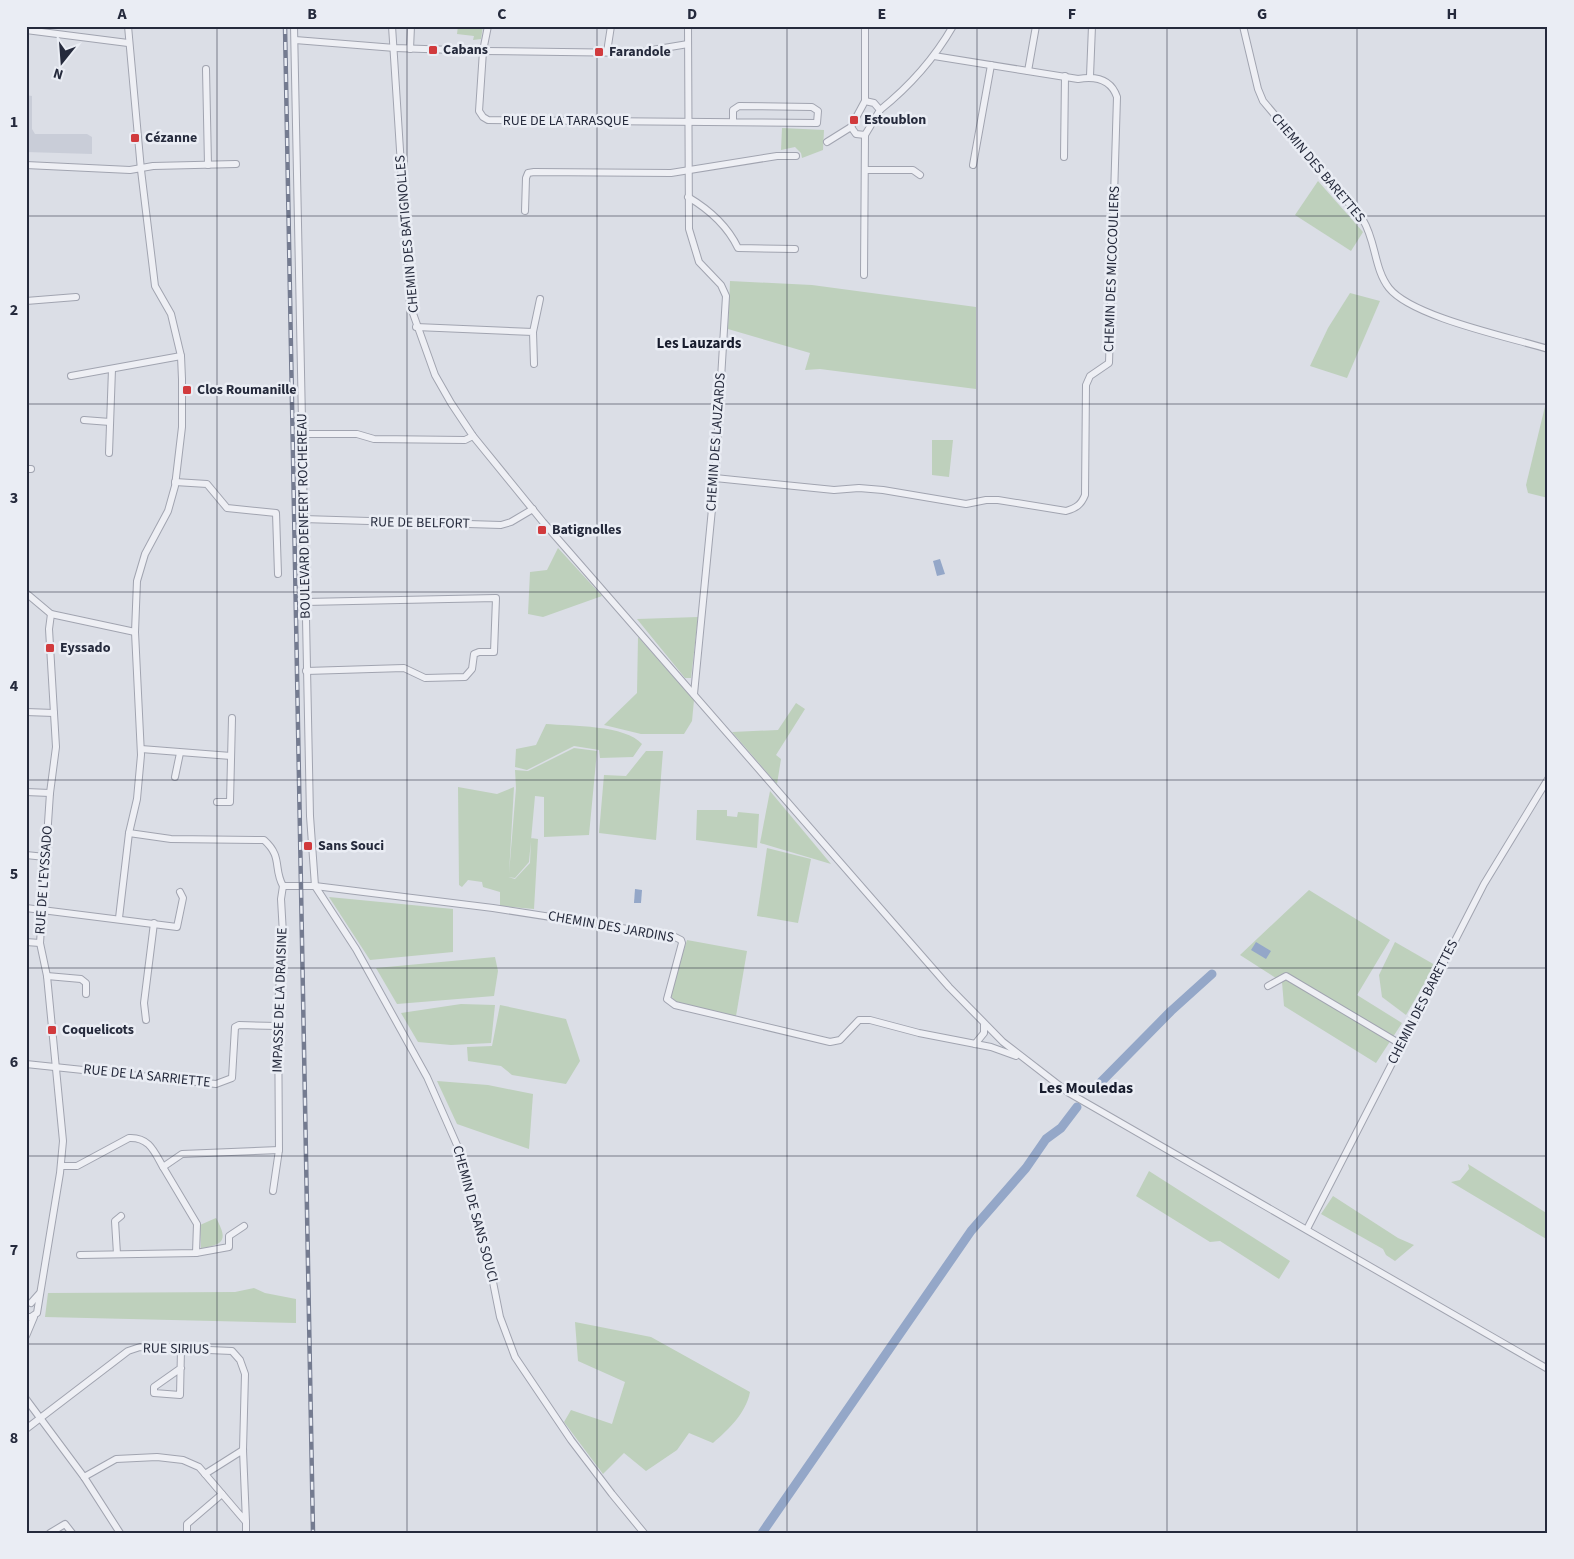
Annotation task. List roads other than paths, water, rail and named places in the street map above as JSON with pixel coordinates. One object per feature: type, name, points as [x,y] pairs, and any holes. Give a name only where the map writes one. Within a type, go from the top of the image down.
[{"type":"street","points":[[119,918],[129,833],[137,799],[141,749],[135,632],[137,581],[145,554],[168,511],[175,482],[182,427],[181,356],[171,314],[155,286],[141,170],[128,43],[128,26]]},
{"type":"street","name":"BOULEVARD DENFERT ROCHEREAU","points":[[294,26],[306,671],[310,828],[315,886]]},
{"type":"street","name":"CHEMIN DES BATIGNOLLES","points":[[392,26],[395,48],[410,305],[416,327],[436,375],[473,436],[533,509],[826,847],[984,1025],[1022,1059]]},
{"type":"street","points":[[410,49],[411,26]]},
{"type":"street","name":"RUE DE LA TARASQUE","points":[[488,26],[483,51],[480,111],[483,117],[488,120],[817,123],[818,111],[812,107],[739,106],[733,110],[732,122]]},
{"type":"street","points":[[607,52],[611,26]]},
{"type":"street","name":"CHEMIN DES LAUZARDS","points":[[688,26],[689,229],[699,262],[721,284],[726,296],[715,478],[694,694]]},
{"type":"street","points":[[827,142],[851,127],[865,101],[865,26]]},
{"type":"street","points":[[864,275],[865,135],[880,110],[902,92],[934,56],[953,26]]},
{"type":"street","points":[[1028,71],[1036,26]]},
{"type":"street","points":[[934,56],[1078,78],[1090,76],[1092,26]]},
{"type":"street","name":"CHEMIN DES BARETTES","points":[[1243,26],[1258,89],[1263,101],[1363,220],[1370,231],[1383,278],[1388,287],[1411,307],[1548,349]]},
{"type":"street","points":[[26,30],[128,43]]},
{"type":"street","points":[[295,40],[410,49],[483,51],[634,52],[688,44]]},
{"type":"street","points":[[973,165],[992,65]]},
{"type":"street","points":[[206,69],[208,164]]},
{"type":"street","points":[[1064,157],[1065,76]]},
{"type":"street","name":"CHEMIN DES MICOCOULIERS","points":[[715,478],[834,490],[860,488],[883,490],[966,504],[998,500],[1059,510],[1076,508],[1082,502],[1085,495],[1086,385],[1090,376],[1109,363],[1116,107],[1116,97],[1110,84],[1090,76]]},
{"type":"street","points":[[865,101],[874,103],[880,110]]},
{"type":"street","points":[[851,127],[856,134],[865,135]]},
{"type":"street","points":[[525,211],[526,178],[528,173],[671,173],[777,156],[796,156]]},
{"type":"street","points":[[26,165],[141,170],[153,166],[236,164]]},
{"type":"street","points":[[865,170],[913,170],[920,175]]},
{"type":"street","points":[[688,197],[701,205],[730,231],[738,248],[795,249]]},
{"type":"street","points":[[26,301],[76,297]]},
{"type":"street","points":[[534,364],[533,332],[540,299]]},
{"type":"street","points":[[416,327],[533,332]]},
{"type":"street","points":[[71,376],[181,356]]},
{"type":"street","points":[[109,453],[112,369]]},
{"type":"street","points":[[84,420],[110,422]]},
{"type":"street","points":[[302,434],[357,434],[374,439],[465,440],[473,436]]},
{"type":"street","points":[[175,482],[206,484],[227,508],[276,513],[278,574]]},
{"type":"street","name":"RUE DE BELFORT","points":[[303,519],[501,524],[511,522],[533,509]]},
{"type":"street","points":[[26,593],[51,614],[135,632]]},
{"type":"street","points":[[305,602],[496,598],[494,652],[474,654],[472,669],[465,677],[425,678],[404,668],[306,671]]},
{"type":"street","name":"RUE DE L'EYSSADO","points":[[31,1305],[40,1293],[61,1166],[63,1141],[47,976],[40,944],[50,793],[56,747],[49,629],[51,614]]},
{"type":"street","points":[[26,712],[54,713]]},
{"type":"street","points":[[216,802],[230,802],[232,718]]},
{"type":"street","points":[[141,749],[180,754],[231,756]]},
{"type":"street","points":[[175,777],[180,754]]},
{"type":"street","name":"CHEMIN DES BARETTES","points":[[1307,1229],[1484,884],[1548,779]]},
{"type":"street","points":[[26,792],[50,793]]},
{"type":"street","name":"IMPASSE DE LA DRAISINE","points":[[129,833],[171,839],[264,840],[274,849],[279,879],[283,886],[281,898],[283,934],[278,1026],[278,1150],[273,1191]]},
{"type":"street","points":[[26,855],[46,857]]},
{"type":"street","points":[[283,886],[315,886]]},
{"type":"street","name":"CHEMIN DES JARDINS","points":[[315,886],[492,908],[673,936],[681,940],[682,943],[667,999],[675,1006],[830,1042],[840,1040],[863,1019],[991,1047],[1022,1059]]},
{"type":"street","name":"CHEMIN DE SANS SOUCI","points":[[315,886],[356,949],[440,1102],[457,1145],[489,1262],[500,1317],[515,1357],[571,1440],[644,1533]]},
{"type":"street","points":[[26,908],[119,918],[177,927],[183,898],[180,892]]},
{"type":"street","points":[[146,1020],[144,1003],[154,923]]},
{"type":"street","points":[[26,942],[40,944]]},
{"type":"street","points":[[47,976],[81,979],[86,983],[86,994]]},
{"type":"street","points":[[1268,986],[1286,976],[1402,1045]]},
{"type":"street","name":"RUE DE LA SARRIETTE","points":[[56,1066],[216,1084],[226,1082],[232,1078],[235,1027],[239,1025],[278,1026]]},
{"type":"street","points":[[975,1044],[984,1033],[984,1025]]},
{"type":"street","points":[[1022,1059],[1069,1093],[1548,1369]]},
{"type":"street","points":[[26,1064],[56,1066]]},
{"type":"street","points":[[61,1166],[77,1166],[130,1138],[148,1141],[197,1224],[196,1253]]},
{"type":"street","points":[[163,1167],[182,1154],[278,1150]]},
{"type":"street","points":[[117,1254],[115,1222],[121,1216]]},
{"type":"street","points":[[80,1255],[196,1253],[228,1247],[229,1236],[244,1226]]},
{"type":"street","points":[[26,1336],[34,1316],[31,1305]]},
{"type":"street","points":[[26,1317],[34,1316]]},
{"type":"street","name":"RUE SIRIUS","points":[[26,1429],[128,1351],[140,1347],[232,1351],[240,1360],[244,1374],[243,1450],[246,1533]]},
{"type":"street","points":[[181,1368],[154,1387],[154,1393],[180,1395],[182,1349]]},
{"type":"street","points":[[26,1399],[84,1476],[118,1527],[120,1533]]},
{"type":"street","points":[[205,1474],[243,1450]]},
{"type":"street","points":[[84,1476],[116,1459],[157,1457],[183,1460],[199,1467],[246,1522]]},
{"type":"street","points":[[187,1533],[187,1524],[222,1494]]},
{"type":"street","points":[[50,1533],[65,1524],[72,1533]]},
{"type":"water","points":[[940,559],[945,574],[937,576],[933,561]]},
{"type":"water","points":[[635,889],[642,890],[641,903],[634,903]]},
{"type":"water","points":[[1256,942],[1271,951],[1266,959],[1251,950]]},
{"type":"waterway","points":[[1100,1083],[1171,1011],[1212,974]]},
{"type":"waterway","points":[[762,1533],[971,1231],[1026,1168],[1046,1139],[1061,1128],[1077,1107]]},
{"type":"railway","points":[[285,26],[313,1533]]},
{"type":"place","name":"Cabans","points":[[433,50]]},
{"type":"place","name":"Farandole","points":[[599,52]]},
{"type":"place","name":"Estoublon","points":[[854,120]]},
{"type":"place","name":"Cézanne","points":[[135,138]]},
{"type":"place","name":"Clos Roumanille","points":[[187,390]]},
{"type":"place","name":"Batignolles","points":[[542,530]]},
{"type":"place","name":"Eyssado","points":[[50,648]]},
{"type":"place","name":"Sans Souci","points":[[308,846]]},
{"type":"place","name":"Coquelicots","points":[[52,1030]]},
{"type":"district","name":"Les Lauzards","points":[[699,343]]},
{"type":"district","name":"Les Mouledas","points":[[1086,1088]]}]
